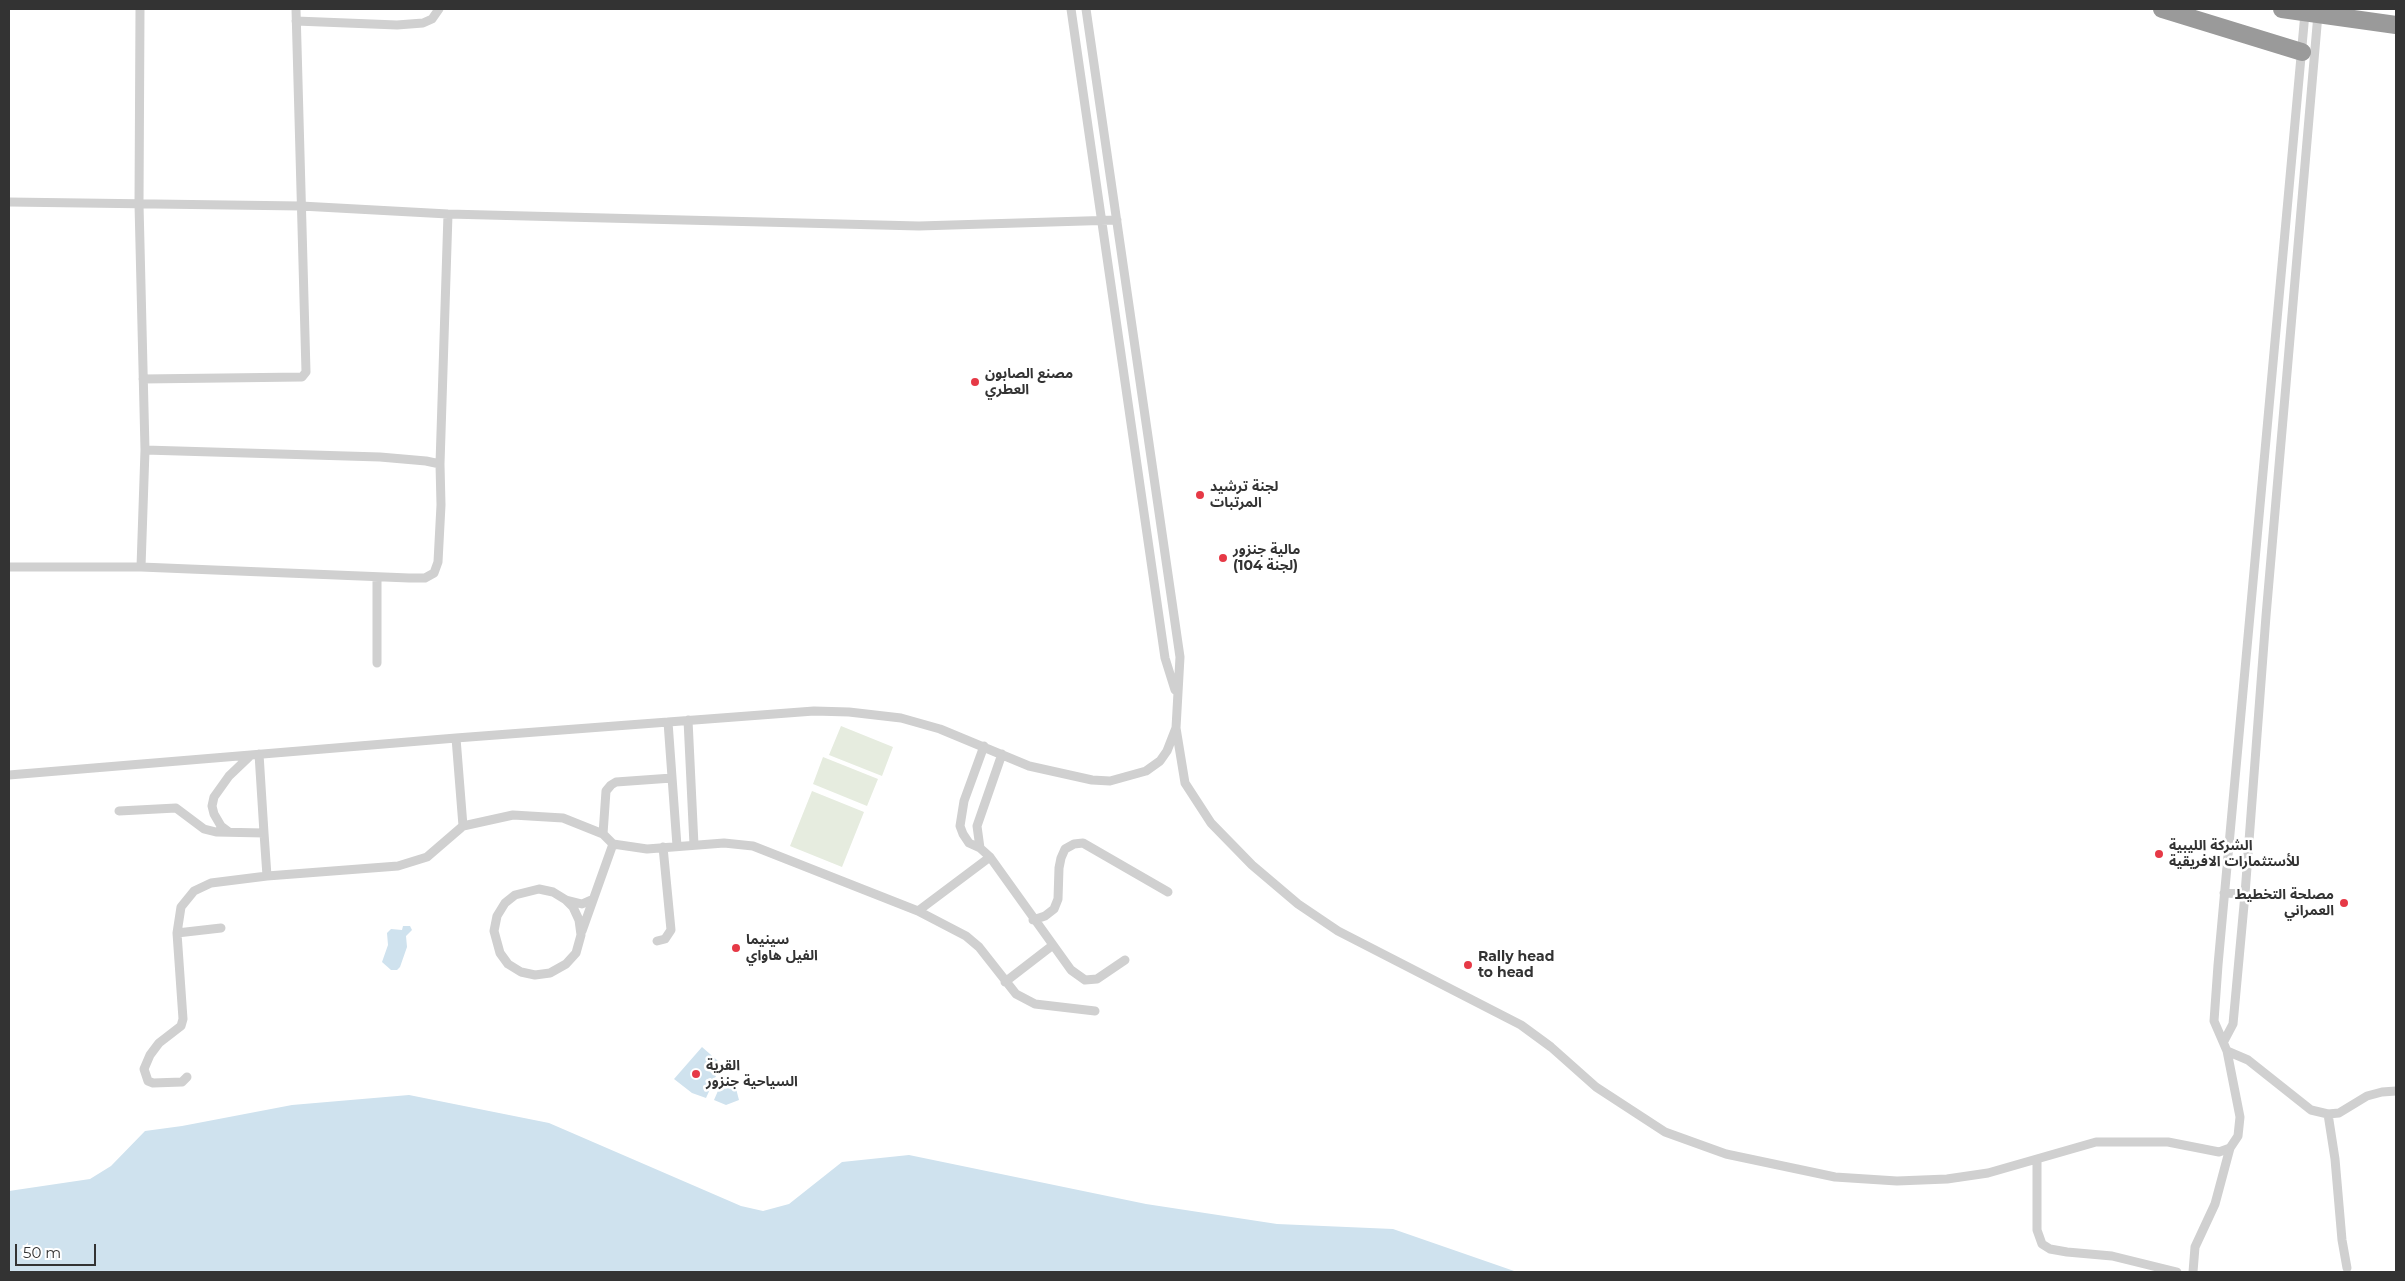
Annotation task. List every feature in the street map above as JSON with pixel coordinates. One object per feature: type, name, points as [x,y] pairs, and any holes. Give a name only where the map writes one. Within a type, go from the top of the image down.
[{"type":"highway","points":[[2162,9],[2302,52]]},
{"type":"highway","points":[[2282,9],[2396,25]]},
{"type":"street","points":[[140,9],[139,204],[145,450],[141,567]]},
{"type":"street","points":[[143,379],[302,377],[306,372],[296,9]]},
{"type":"street","points":[[296,21],[423,23],[432,19],[439,9]]},
{"type":"street","points":[[1071,9],[1100,222],[1118,332],[1165,658],[1177,695]]},
{"type":"street","points":[[1086,9],[1180,657],[1176,728],[1185,783],[1211,823],[1252,865],[1298,904],[1338,931],[1521,1025],[1551,1047],[1596,1087],[1665,1132],[1726,1154],[1835,1177],[1897,1181],[1947,1179],[1988,1173],[2096,1142],[2168,1142],[2219,1152],[2230,1148]]},
{"type":"street","points":[[2193,1272],[2196,1247],[2215,1204],[2230,1148],[2238,1136],[2240,1117],[2228,1051],[2214,1021],[2224,893],[2302,52],[2312,14]]},
{"type":"street","points":[[2224,1041],[2233,1024],[2245,894],[2312,14]]},
{"type":"street","points":[[9,202],[301,206],[448,214],[919,226],[1117,220]]},
{"type":"street","points":[[9,566],[141,567],[377,578],[426,578],[434,573],[438,562],[441,505],[440,464],[448,214]]},
{"type":"street","points":[[1118,332],[1134,330]]},
{"type":"street","points":[[2272,385],[2285,386]]},
{"type":"street","points":[[145,450],[380,457],[440,464]]},
{"type":"street","points":[[377,578],[377,663]]},
{"type":"street","points":[[1155,590],[1170,586]]},
{"type":"street","points":[[2250,615],[2266,616]]},
{"type":"street","points":[[9,775],[814,711],[872,714],[901,718],[940,729],[1029,766],[1058,774],[1110,781],[1146,771],[1160,761],[1167,751],[1176,728]]},
{"type":"street","points":[[688,720],[694,845]]},
{"type":"street","points":[[668,722],[677,846]]},
{"type":"street","points":[[456,738],[463,826]]},
{"type":"street","points":[[984,746],[964,801],[960,826],[963,834],[969,843],[980,848],[990,857],[1033,920],[1071,970],[1084,980],[1097,978],[1125,960]]},
{"type":"street","points":[[980,848],[977,826],[1002,754]]},
{"type":"street","points":[[229,832],[221,826],[214,814],[212,806],[214,797],[228,776],[255,755]]},
{"type":"street","points":[[255,755],[267,876]]},
{"type":"street","points":[[604,834],[606,791],[610,785],[616,782],[672,778]]},
{"type":"street","points":[[119,811],[176,808],[204,829],[216,832],[264,833]]},
{"type":"street","points":[[187,1076],[182,1082],[153,1083],[148,1080],[144,1068],[150,1055],[159,1043],[181,1026],[184,1020],[177,933],[181,907],[194,891],[211,883],[267,876],[398,866],[427,857],[463,826],[513,815],[563,818],[604,834],[613,844],[647,849],[724,843],[753,846],[918,910],[966,936],[979,947],[1016,994],[1035,1004],[1095,1011]]},
{"type":"street","points":[[1033,920],[1045,916],[1054,909],[1058,900],[1058,868],[1061,858],[1066,849],[1074,844],[1083,843],[1168,892]]},
{"type":"street","points":[[581,935],[579,920],[573,907],[554,892],[539,889],[529,889],[515,895],[505,903],[497,916],[494,931],[500,953],[508,964],[521,972],[535,975],[550,973],[566,964],[576,953],[592,900],[613,844]]},
{"type":"street","points":[[658,941],[665,939],[671,930],[663,847]]},
{"type":"street","points":[[918,910],[990,857]]},
{"type":"street","points":[[2224,893],[2245,894]]},
{"type":"street","points":[[566,900],[582,904],[592,900]]},
{"type":"street","points":[[177,933],[221,928]]},
{"type":"street","points":[[1005,982],[1053,945]]},
{"type":"street","points":[[2228,1051],[2248,1060],[2311,1110],[2328,1114],[2339,1114],[2367,1096],[2396,1091]]},
{"type":"street","points":[[2328,1114],[2335,1159],[2342,1240],[2347,1268]]},
{"type":"street","points":[[2037,1160],[2037,1230],[2042,1244],[2050,1249],[2112,1256],[2177,1272]]},
{"type":"shaded area","points":[[841,726],[893,747],[882,776],[829,755]]},
{"type":"shaded area","points":[[823,757],[878,779],[867,806],[813,784]]},
{"type":"shaded area","points":[[812,791],[864,812],[842,867],[790,846]]},
{"type":"water","points":[[403,926],[410,926],[412,930],[406,936],[407,947],[400,967],[397,970],[391,970],[382,962],[388,945],[387,933],[391,929],[402,930]]},
{"type":"water","name":"القرية السياحية جنزور","points":[[702,1047],[718,1061],[710,1072],[716,1076],[706,1098],[692,1093],[674,1079]]},
{"type":"water","points":[[724,1077],[734,1081],[739,1100],[726,1105],[714,1100]]},
{"type":"water","points":[[409,1095],[549,1123],[741,1206],[763,1211],[789,1204],[842,1162],[909,1155],[1146,1204],[1277,1224],[1393,1229],[1517,1272],[9,1272],[9,1191],[90,1179],[111,1166],[145,1131],[182,1126],[292,1105]]},
{"type":"place","name":"مصنع الصابون العطري","points":[[975,382]]},
{"type":"place","name":"لجنة ترشيد المرتبات","points":[[1200,495]]},
{"type":"place","name":"مالية جنزور (لجنة 104)","points":[[1223,558]]},
{"type":"place","name":"الشركة الليبية للأستثمارات الافريقية","points":[[2159,854]]},
{"type":"place","name":"مصلحة التخطيط العمراني","points":[[2344,903]]},
{"type":"place","name":"سينيما الفيل هاواي","points":[[736,948]]},
{"type":"place","name":"Rally head to head","points":[[1468,965]]},
{"type":"place","name":"القرية السياحية جنزور","points":[[696,1074]]}]
